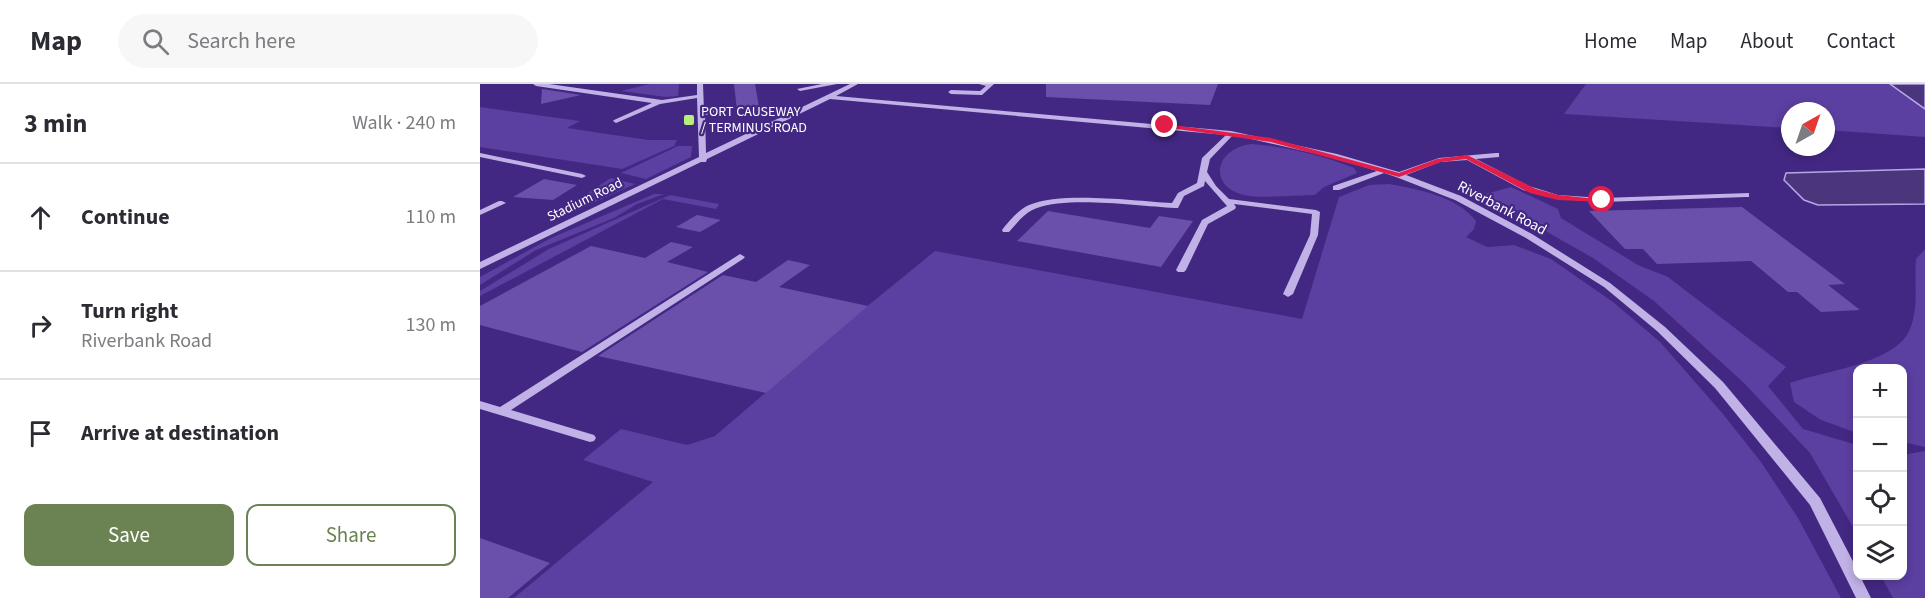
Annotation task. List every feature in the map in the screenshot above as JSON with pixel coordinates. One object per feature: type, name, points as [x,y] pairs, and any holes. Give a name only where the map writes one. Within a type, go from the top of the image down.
[{"type":"street","points":[[536,84],[660,102]]},
{"type":"street","points":[[700,84],[703,157]]},
{"type":"street","points":[[800,89],[834,84],[854,85]]},
{"type":"street","points":[[951,92],[982,93],[991,84],[982,84]]},
{"type":"street","name":"Stadium Road","points":[[480,266],[854,85]]},
{"type":"street","points":[[616,121],[660,102],[700,96]]},
{"type":"street","name":"Riverbank Road","points":[[831,97],[1231,133],[1305,148],[1385,170],[1458,198],[1529,236],[1607,285],[1661,329],[1719,385],[1815,502],[1864,598]]},
{"type":"street","points":[[701,114],[730,109]]},
{"type":"street","points":[[1006,230],[1028,209],[1057,201],[1175,206],[1181,195],[1201,184],[1206,158],[1231,133]]},
{"type":"street","points":[[1399,175],[1439,160],[1496,155]]},
{"type":"street","points":[[481,156],[582,176]]},
{"type":"street","points":[[1467,157],[1526,188],[1558,197],[1610,200],[1746,195]]},
{"type":"street","points":[[1336,188],[1385,170]]},
{"type":"street","points":[[1181,270],[1205,222],[1232,207],[1213,187],[1203,171]]},
{"type":"street","points":[[1227,201],[1316,212],[1314,235],[1288,294]]},
{"type":"street","points":[[480,213],[502,203]]},
{"type":"street","points":[[502,411],[740,257]]},
{"type":"street","points":[[480,405],[590,438]]},
{"type":"shaded area","points":[[649,84],[679,84],[678,96],[666,97],[621,91]]},
{"type":"shaded area","points":[[1586,84],[1925,84],[1925,137],[1835,131],[1835,102],[1781,102],[1781,127],[1564,114]]},
{"type":"shaded area","points":[[1890,84],[1925,84],[1925,109]]},
{"type":"shaded area","points":[[480,107],[580,121],[567,128],[648,140],[677,140],[674,146],[622,169],[480,147]]},
{"type":"shaded area","points":[[1252,144],[1316,155],[1354,168],[1357,173],[1324,187],[1315,195],[1269,197],[1244,195],[1224,184],[1220,168],[1230,152]]},
{"type":"shaded area","points":[[678,146],[692,146],[691,157],[646,179],[621,173]]},
{"type":"shaded area","points":[[1925,169],[1925,204],[1818,205],[1804,200],[1784,180],[1786,173]]},
{"type":"shaded area","points":[[611,178],[635,184],[562,217],[554,215]]},
{"type":"shaded area","points":[[1389,184],[1437,195],[1459,206],[1476,221],[1474,229],[1466,237],[1487,247],[1514,245],[1551,259],[1613,302],[1660,342],[1723,414],[1761,462],[1798,518],[1841,598],[514,598],[653,482],[583,460],[621,429],[687,445],[715,436],[935,251],[1302,319],[1339,197],[1369,185]]},
{"type":"shaded area","points":[[1511,187],[1558,209],[1561,218],[1638,265],[1668,277],[1786,367],[1768,386],[1803,429],[1853,444],[1853,527],[1810,453],[1744,383],[1654,301],[1593,258],[1482,195]]},
{"type":"shaded area","points":[[654,194],[664,194],[637,204],[614,218],[536,250],[480,285],[480,277],[551,238]]},
{"type":"shaded area","points":[[670,195],[719,204],[716,209],[663,199],[480,296],[480,291],[549,249]]},
{"type":"shaded area","points":[[1925,249],[1925,447],[1907,443],[1907,364],[1860,364],[1890,351],[1902,341],[1910,329],[1916,294],[1916,259]]},
{"type":"shaded area","points":[[1853,366],[1853,432],[1821,420],[1794,402],[1790,383]]},
{"type":"shaded area","points":[[1925,451],[1925,598],[1893,598],[1883,580],[1907,580],[1907,454]]},
{"type":"building","points":[[734,84],[755,84],[759,107],[737,110]]},
{"type":"building","points":[[1046,84],[1218,84],[1210,105],[1046,97]]},
{"type":"building","points":[[542,89],[581,95],[541,104]]},
{"type":"building","points":[[544,179],[577,185],[553,200],[513,197]]},
{"type":"building","points":[[1742,207],[1845,284],[1828,285],[1860,310],[1821,312],[1797,292],[1788,292],[1751,261],[1657,264],[1643,249],[1625,249],[1589,211]]},
{"type":"building","points":[[1048,211],[1150,228],[1159,216],[1193,221],[1161,267],[1017,241]]},
{"type":"building","points":[[697,215],[721,220],[700,232],[676,227]]},
{"type":"building","points":[[671,242],[693,247],[667,262],[708,272],[582,352],[480,325],[480,306],[591,246],[645,258]]},
{"type":"building","points":[[788,260],[810,265],[779,287],[868,306],[766,393],[598,356],[723,275],[756,282]]},
{"type":"building","points":[[480,538],[550,563],[508,598],[480,598]]},
{"type":"place","name":"PORT CAUSEWAY / TERMINUS ROAD","points":[[689,120]]},
{"type":"route","points":[[1165,125],[1271,140],[1337,156],[1399,175],[1439,160],[1467,157],[1533,191],[1571,199],[1602,200]]}]
